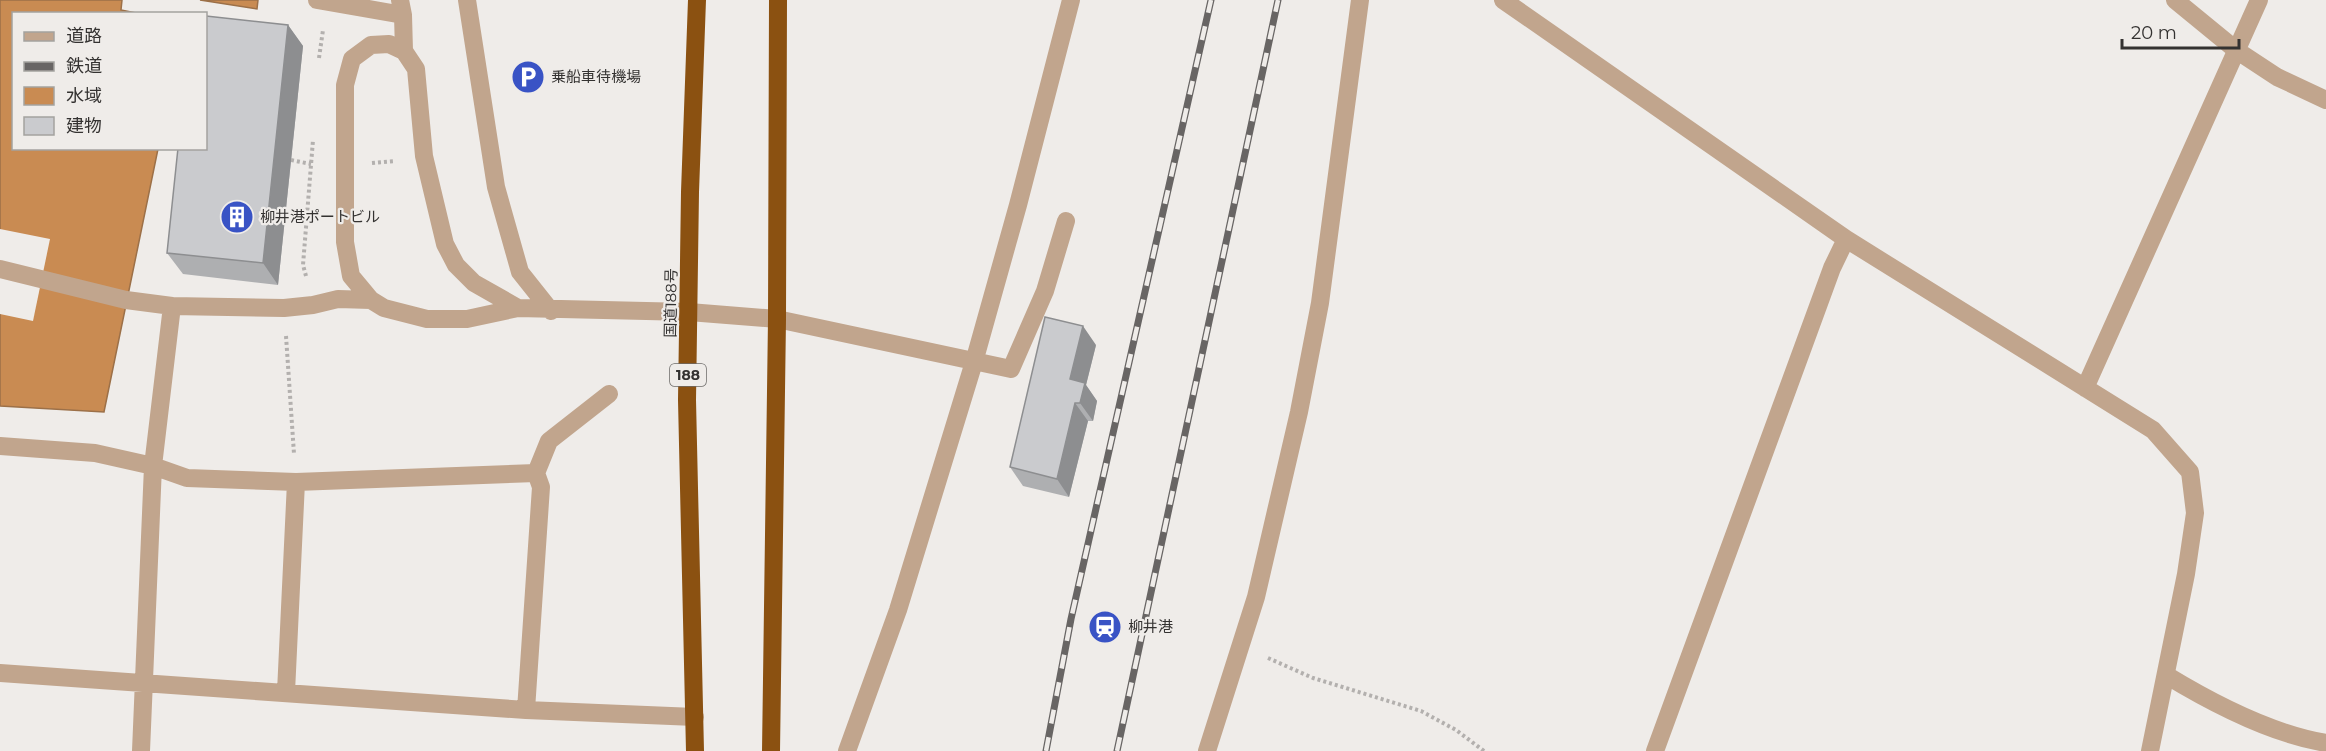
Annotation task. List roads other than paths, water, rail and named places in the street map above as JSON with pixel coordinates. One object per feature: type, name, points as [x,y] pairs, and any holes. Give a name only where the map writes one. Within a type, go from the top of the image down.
[{"type":"highway","name":"国道188号","points":[[695,751],[687,400],[690,192],[697,0]]},
{"type":"highway","points":[[771,751],[777,319],[778,0]]},
{"type":"street","points":[[467,0],[496,187],[520,272],[551,311]]},
{"type":"street","points":[[847,751],[898,610],[974,362],[1018,205],[1071,0]]},
{"type":"street","points":[[1207,751],[1259,586],[1299,412],[1320,303],[1360,0]]},
{"type":"street","points":[[1503,0],[1846,239],[2153,430],[2190,472],[2196,513],[2150,751]]},
{"type":"street","points":[[2175,0],[2236,50],[2277,77],[2326,100]]},
{"type":"street","points":[[2085,388],[2259,0]]},
{"type":"street","points":[[325,1],[401,8],[404,51],[416,69],[424,156],[445,244],[456,265],[474,283],[518,308]]},
{"type":"street","points":[[404,51],[389,44],[371,45],[352,59],[345,85],[345,242],[351,276],[371,300],[384,308],[427,319],[467,319],[518,308],[551,311],[689,312],[777,319],[1011,369],[1046,291],[1066,222]]},
{"type":"street","points":[[1655,751],[1832,268],[1846,239]]},
{"type":"street","points":[[3,270],[126,300],[172,306],[284,308],[313,305],[338,299],[371,300]]},
{"type":"street","points":[[141,751],[153,466],[172,306]]},
{"type":"street","points":[[526,710],[541,487],[536,473],[549,441],[609,394]]},
{"type":"street","points":[[0,446],[95,453],[153,466],[187,478],[296,482],[536,473]]},
{"type":"street","points":[[286,692],[296,482]]},
{"type":"street","points":[[0,673],[526,710],[695,717]]},
{"type":"street","points":[[2166,675],[2259,723],[2326,743]]},
{"type":"water","points":[[0,0],[122,0],[121,10],[131,12],[12,12],[12,150],[158,150],[104,412],[0,406]]},
{"type":"water","points":[[200,0],[258,0],[257,9]]},
{"type":"railway","points":[[1046,751],[1071,619],[1211,0]]},
{"type":"railway","points":[[1117,751],[1278,0]]},
{"type":"place","name":"乗船車待機場","points":[[528,77]]},
{"type":"place","name":"柳井港ポートビル","points":[[237,217]]},
{"type":"place","name":"柳井港","points":[[1105,627]]}]
